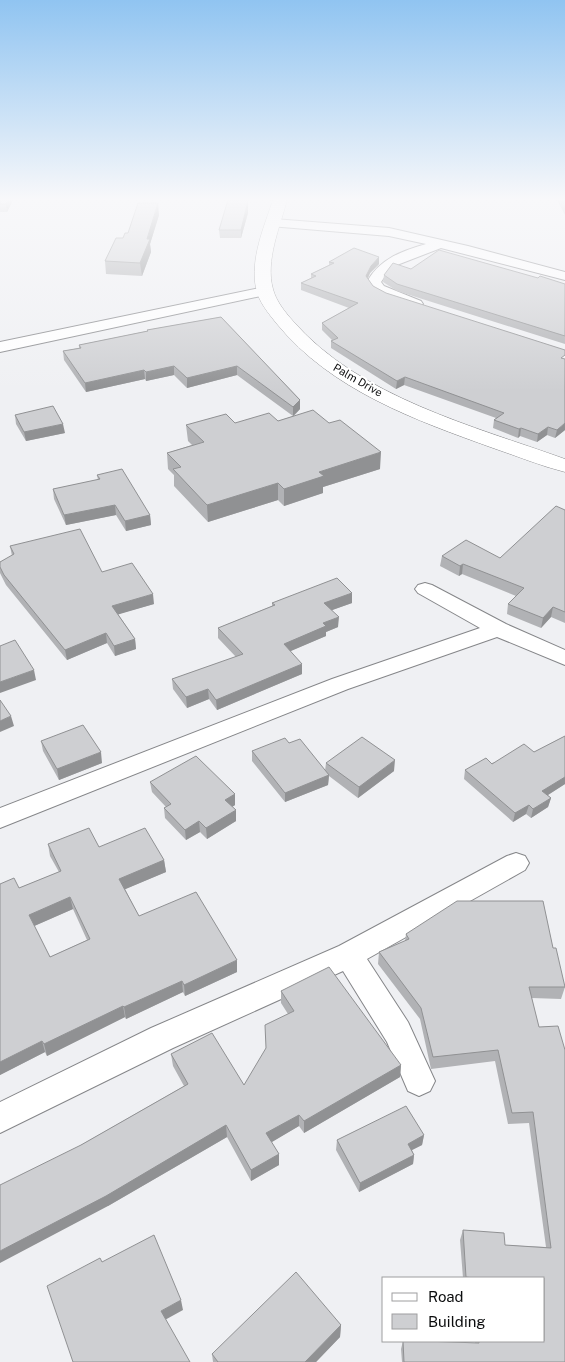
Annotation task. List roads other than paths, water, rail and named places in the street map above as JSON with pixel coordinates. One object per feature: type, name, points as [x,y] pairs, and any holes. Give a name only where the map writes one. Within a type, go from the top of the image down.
[{"type":"street","name":"Palm Drive","points":[[264,264],[265,290],[285,324],[303,344],[334,368],[376,392],[435,418],[565,466]]},
{"type":"street","points":[[389,264],[376,274],[374,282],[379,290],[426,307]]},
{"type":"street","points":[[519,264],[565,276]]},
{"type":"street","points":[[0,347],[265,290]]},
{"type":"street","points":[[425,589],[498,629],[565,658]]},
{"type":"street","points":[[0,818],[340,684],[498,629]]},
{"type":"street","points":[[0,1118],[162,1038],[349,955],[516,862]]},
{"type":"street","points":[[349,955],[399,1036],[415,1068],[419,1081]]}]
